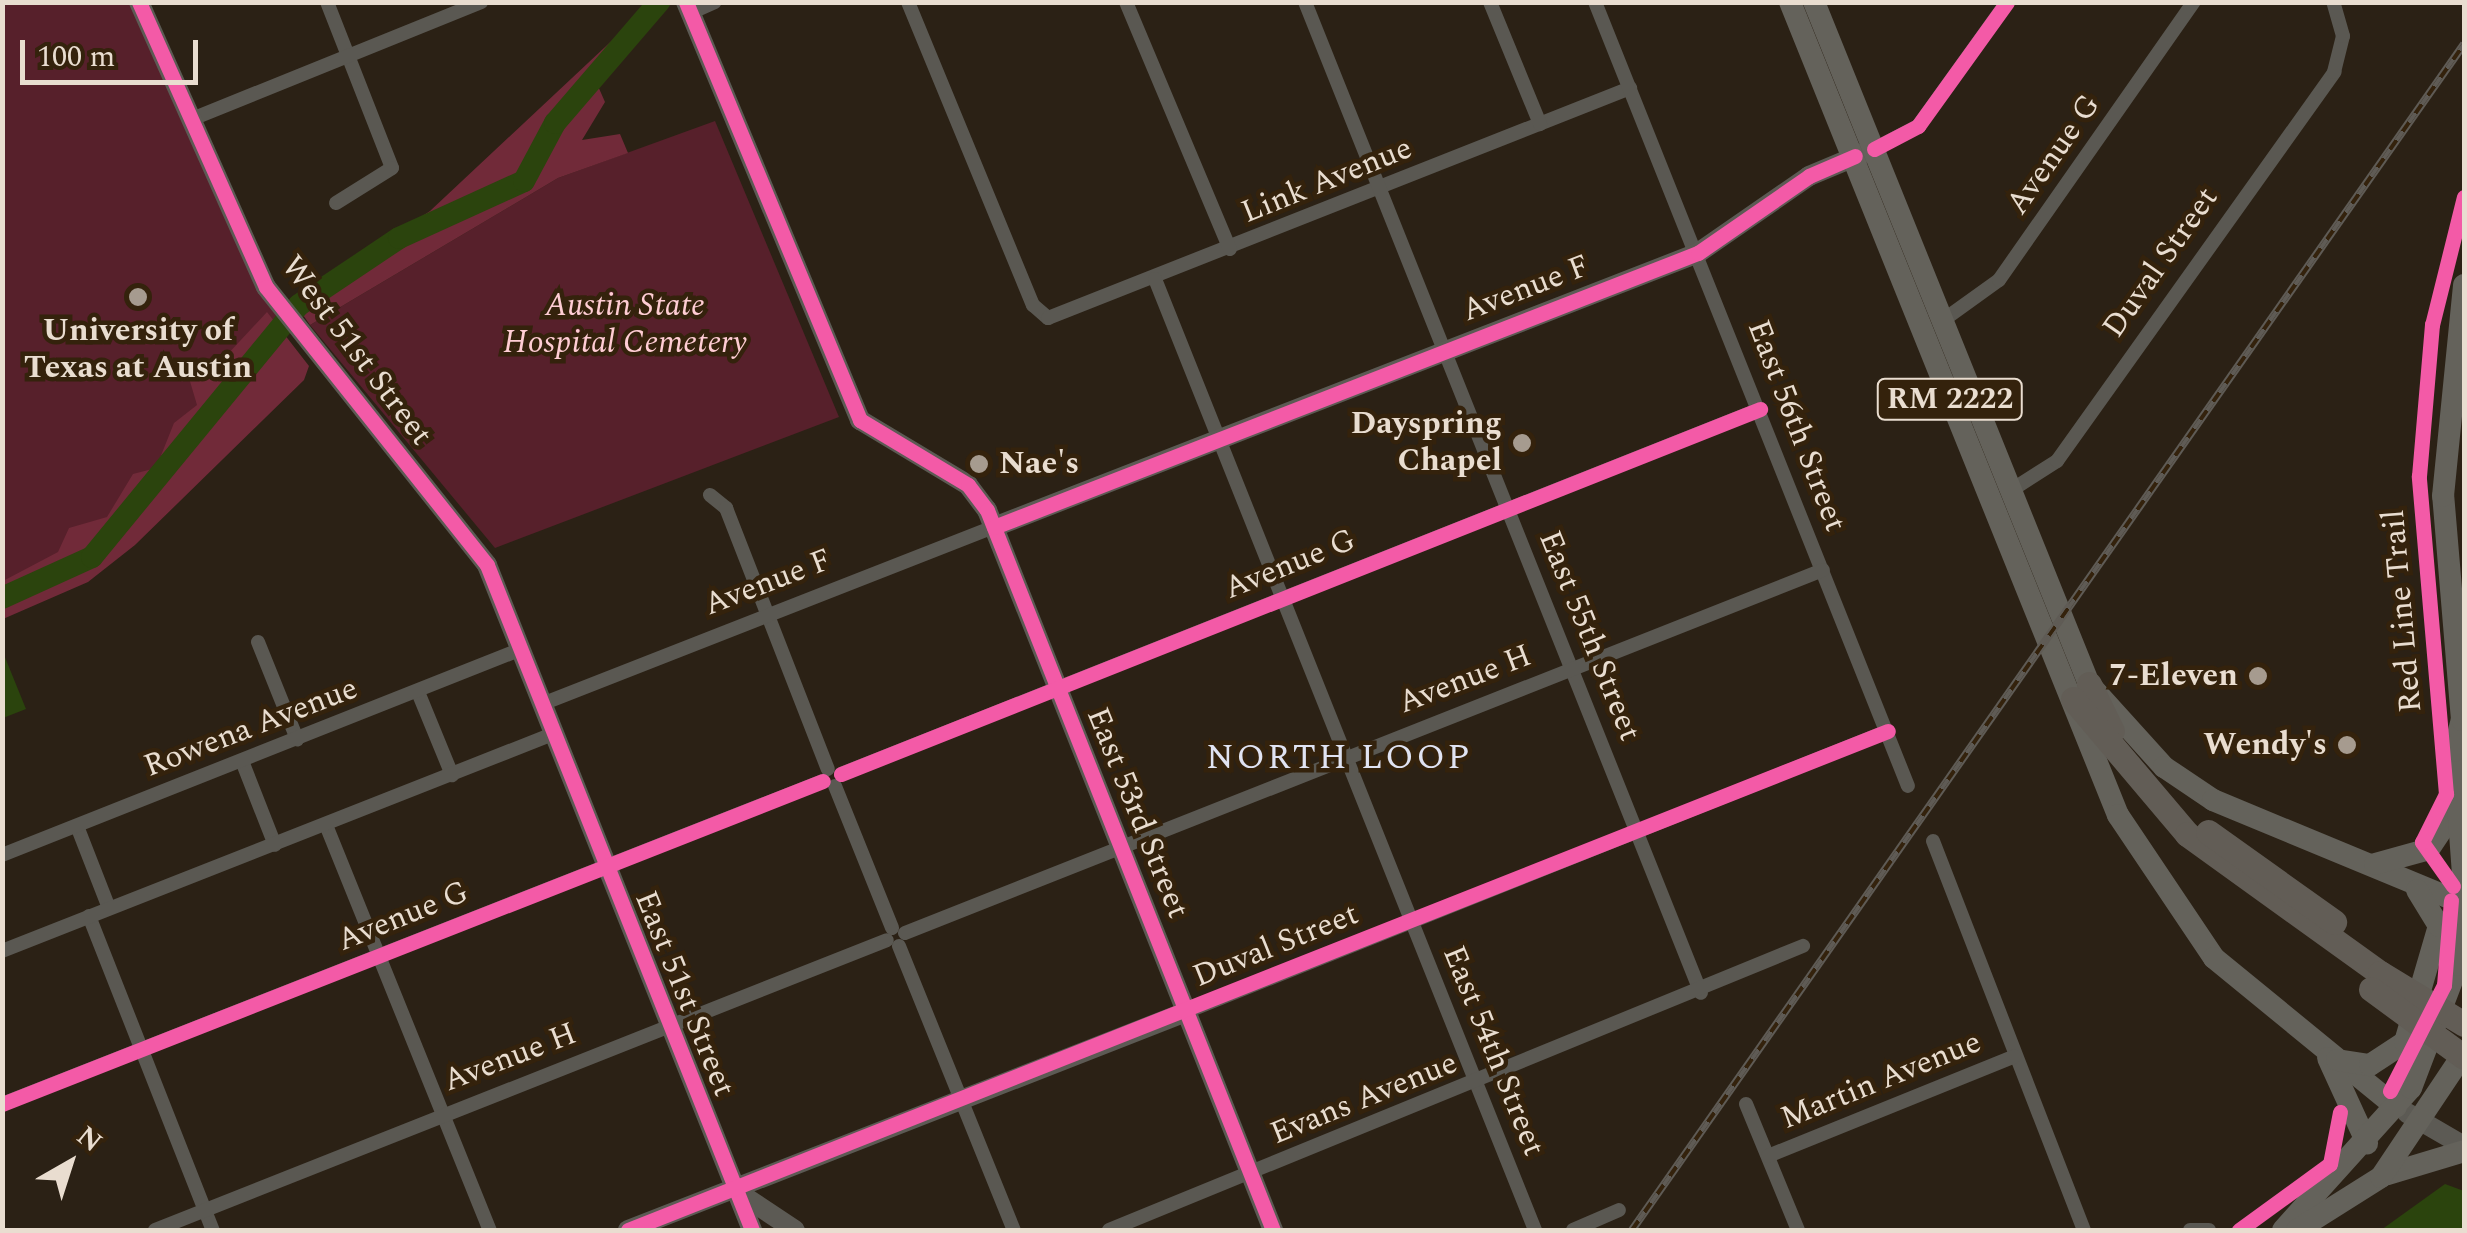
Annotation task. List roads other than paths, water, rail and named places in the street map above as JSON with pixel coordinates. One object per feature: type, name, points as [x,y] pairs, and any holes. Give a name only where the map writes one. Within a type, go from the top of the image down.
[{"type":"highway","name":"RM 2222","points":[[2081,692],[2140,786],[2256,890],[2379,974],[2464,1024]]},
{"type":"highway","name":"RM 2222","points":[[2081,692],[2188,816],[2379,974],[2464,1006]]},
{"type":"highway","points":[[2379,974],[2464,1055]]},
{"type":"main road","name":"RM 2222","points":[[1790,2],[1942,321],[2010,492],[2081,692]]},
{"type":"main road","name":"RM 2222","points":[[1814,2],[1865,153],[2081,692]]},
{"type":"main road","points":[[2283,1230],[2396,1107],[2446,1012],[2464,904],[2459,804],[2463,722],[2443,496],[2464,285]]},
{"type":"main road","points":[[2081,692],[2164,767],[2213,800],[2464,904]]},
{"type":"main road","points":[[2081,692],[2118,815],[2193,935],[2328,1058],[2396,1107]]},
{"type":"main road","points":[[2370,865],[2429,849],[2459,804]]},
{"type":"main road","points":[[2328,1058],[2370,1065],[2395,1054],[2428,986],[2436,909],[2370,865]]},
{"type":"main road","points":[[2380,1178],[2425,1124],[2464,1055]]},
{"type":"main road","points":[[2328,1058],[2367,1143]]},
{"type":"main road","points":[[2298,1230],[2380,1178],[2446,1149],[2464,1148]]},
{"type":"street","name":"West 51st Street","points":[[139,2],[280,306],[480,553]]},
{"type":"street","points":[[328,2],[392,168],[336,203]]},
{"type":"street","points":[[192,120],[481,2]]},
{"type":"street","points":[[688,8],[715,2]]},
{"type":"street","name":"Link Avenue","points":[[908,2],[1042,316],[1230,250],[1630,88]]},
{"type":"street","points":[[1126,2],[1230,250]]},
{"type":"street","name":"East 55th Street","points":[[1305,2],[1701,993]]},
{"type":"street","points":[[1490,2],[1540,124]]},
{"type":"street","name":"East 56th Street","points":[[1596,2],[1908,786]]},
{"type":"street","name":"Avenue F","points":[[542,704],[1446,348],[1698,253],[1810,176],[1918,126],[2007,2]]},
{"type":"street","name":"Avenue G","points":[[1942,321],[2000,280],[2194,2]]},
{"type":"street","name":"Duval Street","points":[[2010,492],[2057,462],[2343,51],[2332,2]]},
{"type":"street","name":"East 53rd Street","points":[[688,8],[854,410],[874,436],[968,485],[994,527],[1273,1230]]},
{"type":"street","name":"East 54th Street","points":[[1155,279],[1535,1230]]},
{"type":"street","name":"Avenue G","points":[[2,1104],[1760,409]]},
{"type":"street","points":[[710,495],[726,508],[1014,1230]]},
{"type":"street","name":"East 51st Street","points":[[480,553],[752,1230]]},
{"type":"street","name":"Avenue H","points":[[155,1230],[1344,756],[1823,570]]},
{"type":"street","points":[[258,642],[297,739]]},
{"type":"street","name":"Rowena Avenue","points":[[2,855],[519,650]]},
{"type":"street","points":[[418,692],[452,775]]},
{"type":"street","name":"Duval Street","points":[[628,1230],[1637,834],[1888,731]]},
{"type":"street","points":[[2,951],[554,734]]},
{"type":"street","points":[[242,761],[275,845]]},
{"type":"street","points":[[326,824],[440,1115],[490,1230]]},
{"type":"street","points":[[76,826],[110,908]]},
{"type":"street","points":[[1933,841],[2084,1230]]},
{"type":"street","points":[[89,916],[213,1230]]},
{"type":"street","name":"Evans Avenue","points":[[1110,1230],[1701,993],[1803,946]]},
{"type":"street","name":"Martin Avenue","points":[[1768,1156],[2015,1056]]},
{"type":"street","points":[[1746,1104],[1798,1230]]},
{"type":"street","points":[[2396,1107],[2464,1148]]},
{"type":"street","points":[[734,1189],[795,1230]]},
{"type":"street","points":[[1573,1230],[1619,1210]]},
{"type":"street","points":[[2190,1230],[2209,1230]]},
{"type":"waterway","points":[[2,598],[92,557],[299,305],[399,238],[524,181],[555,123],[659,2]]},
{"type":"railway","points":[[1632,1230],[2464,44]]},
{"type":"place","name":"University of Texas at Austin","points":[[138,297]]},
{"type":"place","name":"Dayspring Chapel","points":[[1522,443]]},
{"type":"place","name":"Nae's","points":[[979,464]]},
{"type":"place","name":"7-Eleven","points":[[2258,676]]},
{"type":"place","name":"Wendy's","points":[[2347,745]]},
{"type":"district","name":"NORTH LOOP","points":[[1339,758]]},
{"type":"park label","name":"Austin State Hospital Cemetery","points":[[625,326]]}]
